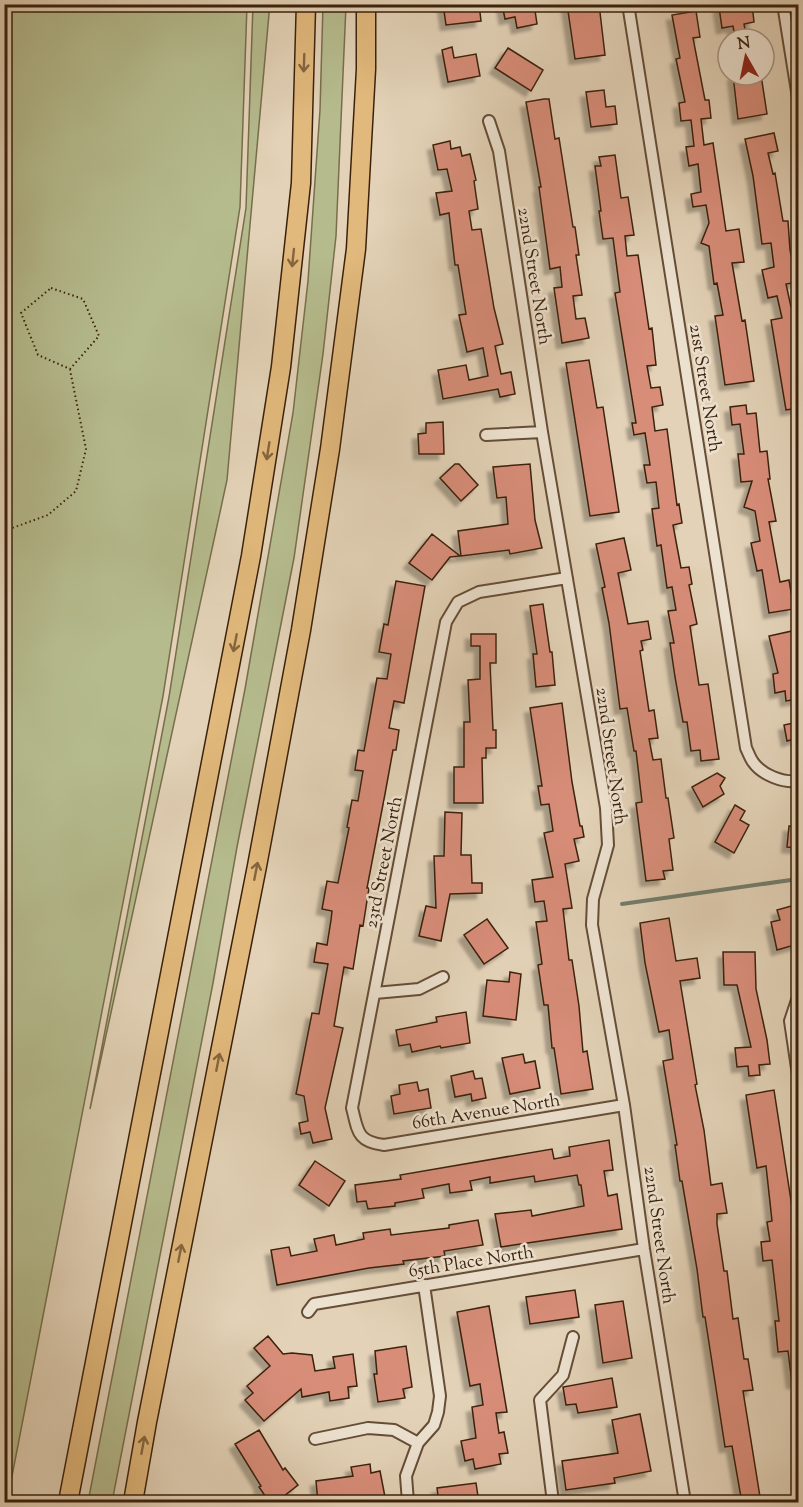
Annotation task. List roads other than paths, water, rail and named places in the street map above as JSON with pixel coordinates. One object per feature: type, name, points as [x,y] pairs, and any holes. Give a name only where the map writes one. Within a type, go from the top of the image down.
[{"type":"highway","points":[[68,1503],[251,556],[281,368],[301,183],[306,4]]},
{"type":"highway","points":[[133,1503],[297,652],[324,483],[356,249],[366,69],[366,4]]},
{"type":"street","name":"21st Street North","points":[[628,4],[746,748],[753,762],[762,771],[774,778],[791,782],[798,781]]},
{"type":"street","points":[[783,4],[796,63],[798,98]]},
{"type":"street","name":"22nd Street North","points":[[489,121],[499,151],[542,432],[606,808],[608,845],[593,899],[592,925],[624,1105],[644,1249],[685,1503]]},
{"type":"street","points":[[486,435],[542,432]]},
{"type":"street","name":"23rd Street North","points":[[358,1131],[352,1108],[446,622],[458,602],[479,592],[567,578]]},
{"type":"street","points":[[375,993],[419,988],[443,977]]},
{"type":"street","points":[[798,997],[790,1021],[798,1075]]},
{"type":"street","name":"66th Avenue North","points":[[358,1131],[369,1143],[384,1144],[624,1105]]},
{"type":"street","name":"65th Place North","points":[[308,1312],[314,1304],[644,1249]]},
{"type":"street","points":[[408,1503],[406,1476],[418,1443],[434,1425],[440,1396],[424,1285]]},
{"type":"street","points":[[553,1503],[540,1400],[563,1375],[573,1337]]},
{"type":"street","points":[[315,1439],[368,1428],[394,1430],[418,1443]]},
{"type":"waterway","points":[[622,904],[798,879]]}]
